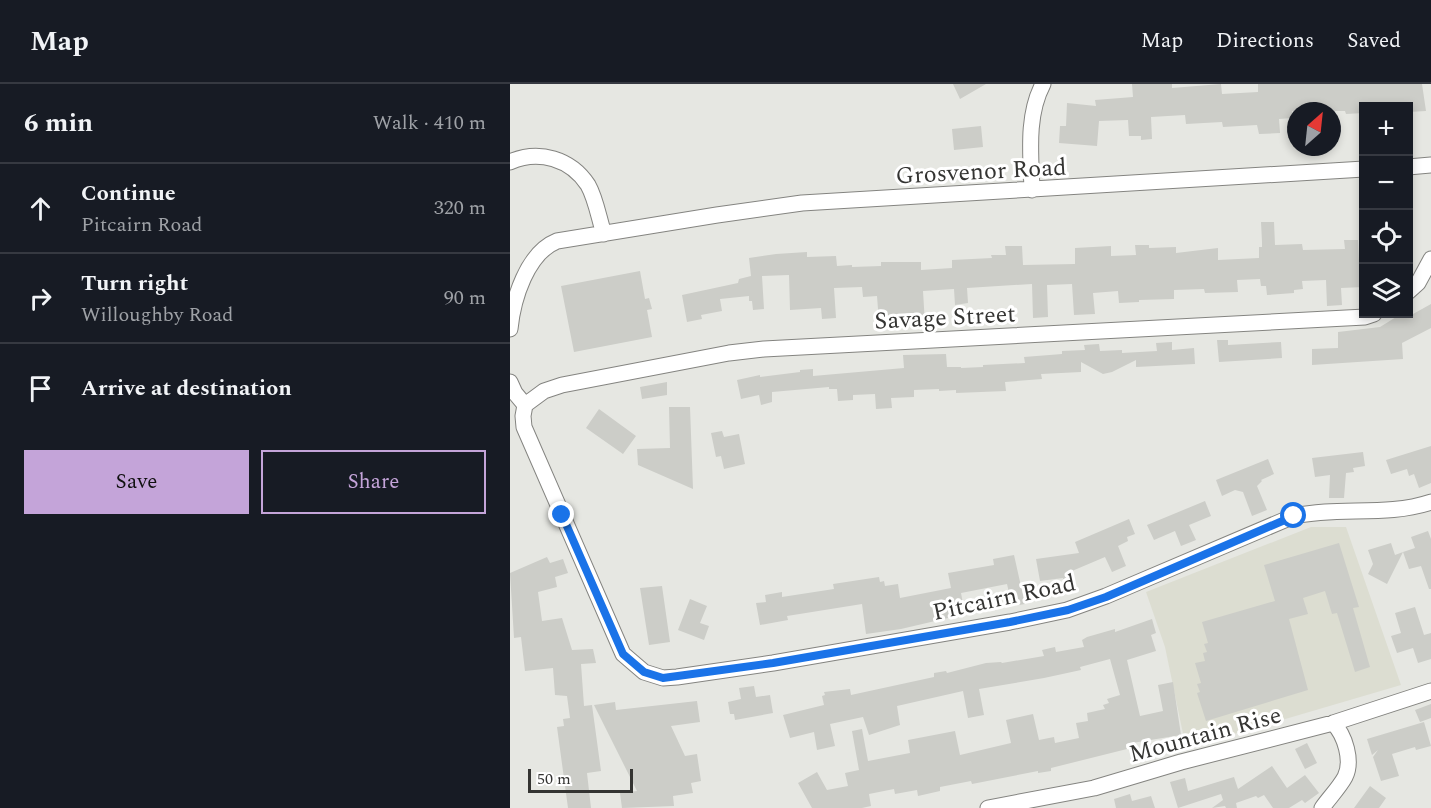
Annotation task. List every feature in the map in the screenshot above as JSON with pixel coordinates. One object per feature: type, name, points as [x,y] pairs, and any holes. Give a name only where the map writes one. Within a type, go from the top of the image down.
[{"type":"street","points":[[1032,190],[1031,129],[1034,108],[1043,84]]},
{"type":"street","points":[[510,162],[527,157],[545,157],[570,165],[589,187],[604,234]]},
{"type":"street","points":[[1413,166],[1431,165]]},
{"type":"street","name":"Grosvenor Road","points":[[510,329],[512,307],[519,288],[540,253],[558,240],[802,203],[1359,169]]},
{"type":"street","points":[[1413,288],[1418,283],[1431,259]]},
{"type":"street","name":"Savage Street","points":[[525,405],[544,391],[562,385],[729,353],[764,349],[1359,316]]},
{"type":"street","points":[[510,382],[515,393],[525,405]]},
{"type":"street","name":"Pitcairn Road","points":[[525,405],[524,427],[623,654],[644,672],[663,678],[773,663],[1068,610],[1106,597],[1294,516],[1316,511],[1401,510],[1431,502]]},
{"type":"street","name":"Mountain Rise","points":[[988,808],[1094,788],[1180,762],[1333,723],[1431,691]]},
{"type":"street","points":[[1322,808],[1345,777],[1348,769],[1347,751],[1339,728],[1333,723]]},
{"type":"shaded area","points":[[1311,527],[1346,527],[1401,685],[1186,748],[1165,647],[1146,592]]},
{"type":"building","points":[[953,84],[986,84],[960,99]]},
{"type":"building","points":[[1132,84],[1172,84],[1172,88],[1221,84],[1222,94],[1258,92],[1258,84],[1422,84],[1426,111],[1413,112],[1413,102],[1359,102],[1359,113],[1346,114],[1345,111],[1341,111],[1341,102],[1287,102],[1287,118],[1279,119],[1280,133],[1259,134],[1257,125],[1223,127],[1222,122],[1186,124],[1185,115],[1151,117],[1152,139],[1141,140],[1141,136],[1129,136],[1128,120],[1099,121],[1097,146],[1059,143],[1060,126],[1066,126],[1067,103],[1096,106],[1095,100],[1133,97]]},
{"type":"building","points":[[981,126],[983,147],[954,150],[952,129]]},
{"type":"building","points":[[1261,222],[1274,222],[1275,245],[1302,244],[1303,250],[1345,249],[1344,240],[1358,240],[1359,287],[1341,288],[1342,305],[1327,306],[1326,280],[1302,281],[1303,289],[1294,290],[1294,293],[1267,295],[1266,286],[1261,286],[1260,279],[1237,280],[1238,292],[1205,293],[1204,289],[1174,290],[1174,299],[1139,300],[1139,302],[1119,303],[1118,291],[1093,293],[1095,314],[1074,315],[1072,284],[1047,285],[1048,317],[1033,318],[1032,284],[967,288],[968,303],[955,305],[954,289],[923,291],[925,324],[904,326],[903,321],[879,322],[877,296],[863,297],[862,287],[834,288],[836,318],[822,319],[821,308],[790,310],[789,275],[762,276],[764,309],[753,310],[749,296],[720,299],[722,311],[701,315],[702,319],[687,322],[682,295],[738,283],[739,279],[751,276],[749,258],[776,254],[807,252],[807,257],[836,256],[837,266],[852,265],[852,267],[881,266],[881,262],[921,262],[921,270],[952,268],[952,260],[1006,255],[1005,246],[1022,246],[1023,265],[1075,264],[1075,248],[1111,246],[1111,256],[1136,255],[1135,245],[1149,245],[1149,248],[1176,247],[1176,253],[1218,248],[1218,260],[1259,258],[1259,247],[1262,247]]},
{"type":"building","points":[[640,271],[645,299],[649,298],[652,309],[647,310],[652,337],[574,352],[561,286]]},
{"type":"building","points":[[1431,304],[1431,328],[1402,343],[1403,359],[1312,365],[1312,349],[1338,348],[1338,332],[1380,327],[1395,318],[1413,318],[1413,314]]},
{"type":"building","points":[[1217,340],[1228,340],[1228,345],[1281,342],[1282,358],[1219,362]]},
{"type":"building","points":[[1172,342],[1172,350],[1194,348],[1195,364],[1136,367],[1136,360],[1103,374],[1081,362],[1081,372],[1041,374],[1042,379],[1005,382],[1006,391],[956,393],[956,390],[914,390],[914,397],[891,398],[892,408],[876,409],[875,394],[853,395],[853,400],[838,401],[837,389],[829,389],[829,387],[772,392],[772,402],[761,405],[759,395],[741,399],[737,380],[813,369],[813,376],[904,368],[903,355],[946,354],[947,367],[983,367],[983,365],[1025,363],[1024,357],[1085,350],[1084,345],[1099,344],[1100,351],[1122,350],[1122,353],[1157,351],[1156,343]]},
{"type":"building","points":[[667,382],[667,395],[642,399],[640,387]]},
{"type":"building","points":[[669,407],[690,407],[693,489],[638,465],[637,449],[670,448]]},
{"type":"building","points":[[599,409],[636,436],[623,454],[586,428]]},
{"type":"building","points":[[722,431],[724,437],[739,434],[745,464],[724,469],[721,456],[716,457],[711,433]]},
{"type":"building","points":[[1431,446],[1431,483],[1419,488],[1414,474],[1409,476],[1407,469],[1391,474],[1386,460]]},
{"type":"building","points":[[1363,452],[1365,466],[1353,468],[1354,472],[1346,473],[1344,498],[1329,498],[1330,475],[1315,477],[1312,458]]},
{"type":"building","points":[[1268,459],[1274,474],[1261,480],[1257,486],[1267,510],[1252,516],[1243,492],[1235,490],[1222,496],[1216,480]]},
{"type":"building","points":[[1205,501],[1211,516],[1189,525],[1196,540],[1181,546],[1175,531],[1154,540],[1147,525]]},
{"type":"building","points":[[1129,519],[1135,534],[1127,537],[1128,541],[1118,546],[1126,566],[1112,572],[1105,557],[1072,571],[1077,589],[1067,592],[1063,578],[1040,581],[1036,559],[1079,553],[1075,542]]},
{"type":"building","points":[[1428,531],[1431,539],[1431,589],[1429,589],[1421,566],[1409,569],[1403,552],[1415,548],[1411,537]]},
{"type":"building","points":[[1339,543],[1359,607],[1353,608],[1370,667],[1355,672],[1337,613],[1332,614],[1325,591],[1303,598],[1308,614],[1289,619],[1308,690],[1206,721],[1197,693],[1200,692],[1197,684],[1201,683],[1195,663],[1205,661],[1203,653],[1207,652],[1204,644],[1208,643],[1202,622],[1275,601],[1264,565]]},
{"type":"building","points":[[1391,543],[1395,555],[1403,552],[1387,584],[1368,574],[1373,564],[1368,550]]},
{"type":"building","points":[[1014,555],[1025,604],[1012,606],[1007,584],[961,593],[965,614],[901,629],[866,634],[862,604],[787,616],[788,620],[760,625],[756,603],[766,602],[765,595],[782,592],[782,597],[834,589],[833,584],[879,577],[880,582],[884,581],[885,586],[898,584],[900,598],[951,588],[948,573],[994,565],[993,559]]},
{"type":"building","points":[[547,557],[550,563],[563,559],[568,573],[555,577],[557,587],[538,592],[542,621],[562,618],[572,650],[593,649],[596,663],[581,664],[584,706],[592,705],[601,771],[587,773],[591,808],[568,808],[557,727],[564,726],[563,719],[570,718],[567,696],[555,695],[553,668],[525,671],[521,637],[514,638],[510,573]]},
{"type":"building","points":[[662,586],[670,642],[649,645],[640,588]]},
{"type":"building","points":[[690,599],[707,606],[700,623],[709,626],[704,640],[678,630]]},
{"type":"building","points":[[1415,607],[1424,635],[1431,633],[1431,659],[1418,663],[1413,648],[1397,653],[1391,636],[1401,633],[1395,613]]},
{"type":"building","points":[[1152,619],[1156,633],[1151,635],[1156,651],[1127,660],[1140,716],[1163,711],[1158,685],[1173,682],[1181,735],[1126,744],[1127,749],[1051,768],[1051,771],[1038,773],[1038,771],[972,784],[971,781],[940,787],[940,791],[918,796],[917,790],[895,794],[894,789],[869,794],[871,806],[862,808],[812,808],[798,783],[817,772],[827,790],[848,786],[845,773],[859,770],[852,731],[862,729],[868,761],[910,753],[908,740],[955,731],[960,755],[1011,743],[1006,720],[1033,714],[1039,740],[1054,737],[1055,743],[1079,738],[1076,723],[1088,721],[1087,713],[1105,709],[1103,705],[1109,703],[1107,699],[1120,695],[1110,659],[1080,667],[1081,670],[979,689],[984,715],[968,718],[963,691],[897,706],[900,725],[869,735],[863,717],[830,724],[835,746],[817,750],[814,732],[790,738],[783,715],[824,705],[822,696],[825,695],[824,692],[850,689],[851,695],[934,677],[934,673],[946,671],[947,673],[986,663],[1002,663],[1044,656],[1042,650],[1055,647],[1056,652],[1084,647],[1082,640],[1087,637],[1115,629],[1115,632]]},
{"type":"building","points":[[754,686],[756,697],[770,695],[773,713],[735,720],[734,714],[730,714],[728,702],[741,699],[739,688]]},
{"type":"building","points":[[697,701],[700,722],[671,726],[685,756],[697,754],[701,781],[691,783],[693,793],[673,796],[674,806],[622,808],[620,793],[637,791],[594,705],[615,702],[616,710]]},
{"type":"building","points":[[1431,704],[1431,718],[1420,722],[1415,710]]},
{"type":"building","points":[[1424,722],[1431,746],[1416,750],[1415,747],[1392,754],[1399,776],[1381,781],[1373,757],[1378,750],[1372,755],[1367,739]]},
{"type":"building","points":[[1307,743],[1317,763],[1305,769],[1295,749]]},
{"type":"building","points":[[1272,766],[1287,788],[1305,775],[1319,793],[1305,803],[1302,800],[1289,808],[1273,808],[1264,795],[1236,803],[1237,808],[1226,808],[1225,806],[1212,808],[1223,800],[1221,794],[1178,808],[1170,782],[1185,778],[1188,791],[1234,777],[1238,789]]},
{"type":"building","points":[[1370,786],[1386,798],[1379,808],[1354,808]]},
{"type":"building","points":[[1130,794],[1132,801],[1151,796],[1155,808],[1116,808],[1114,799]]},
{"type":"route","points":[[562,515],[623,654],[637,668],[663,678],[773,663],[1068,610],[1106,597],[1294,516]]}]
